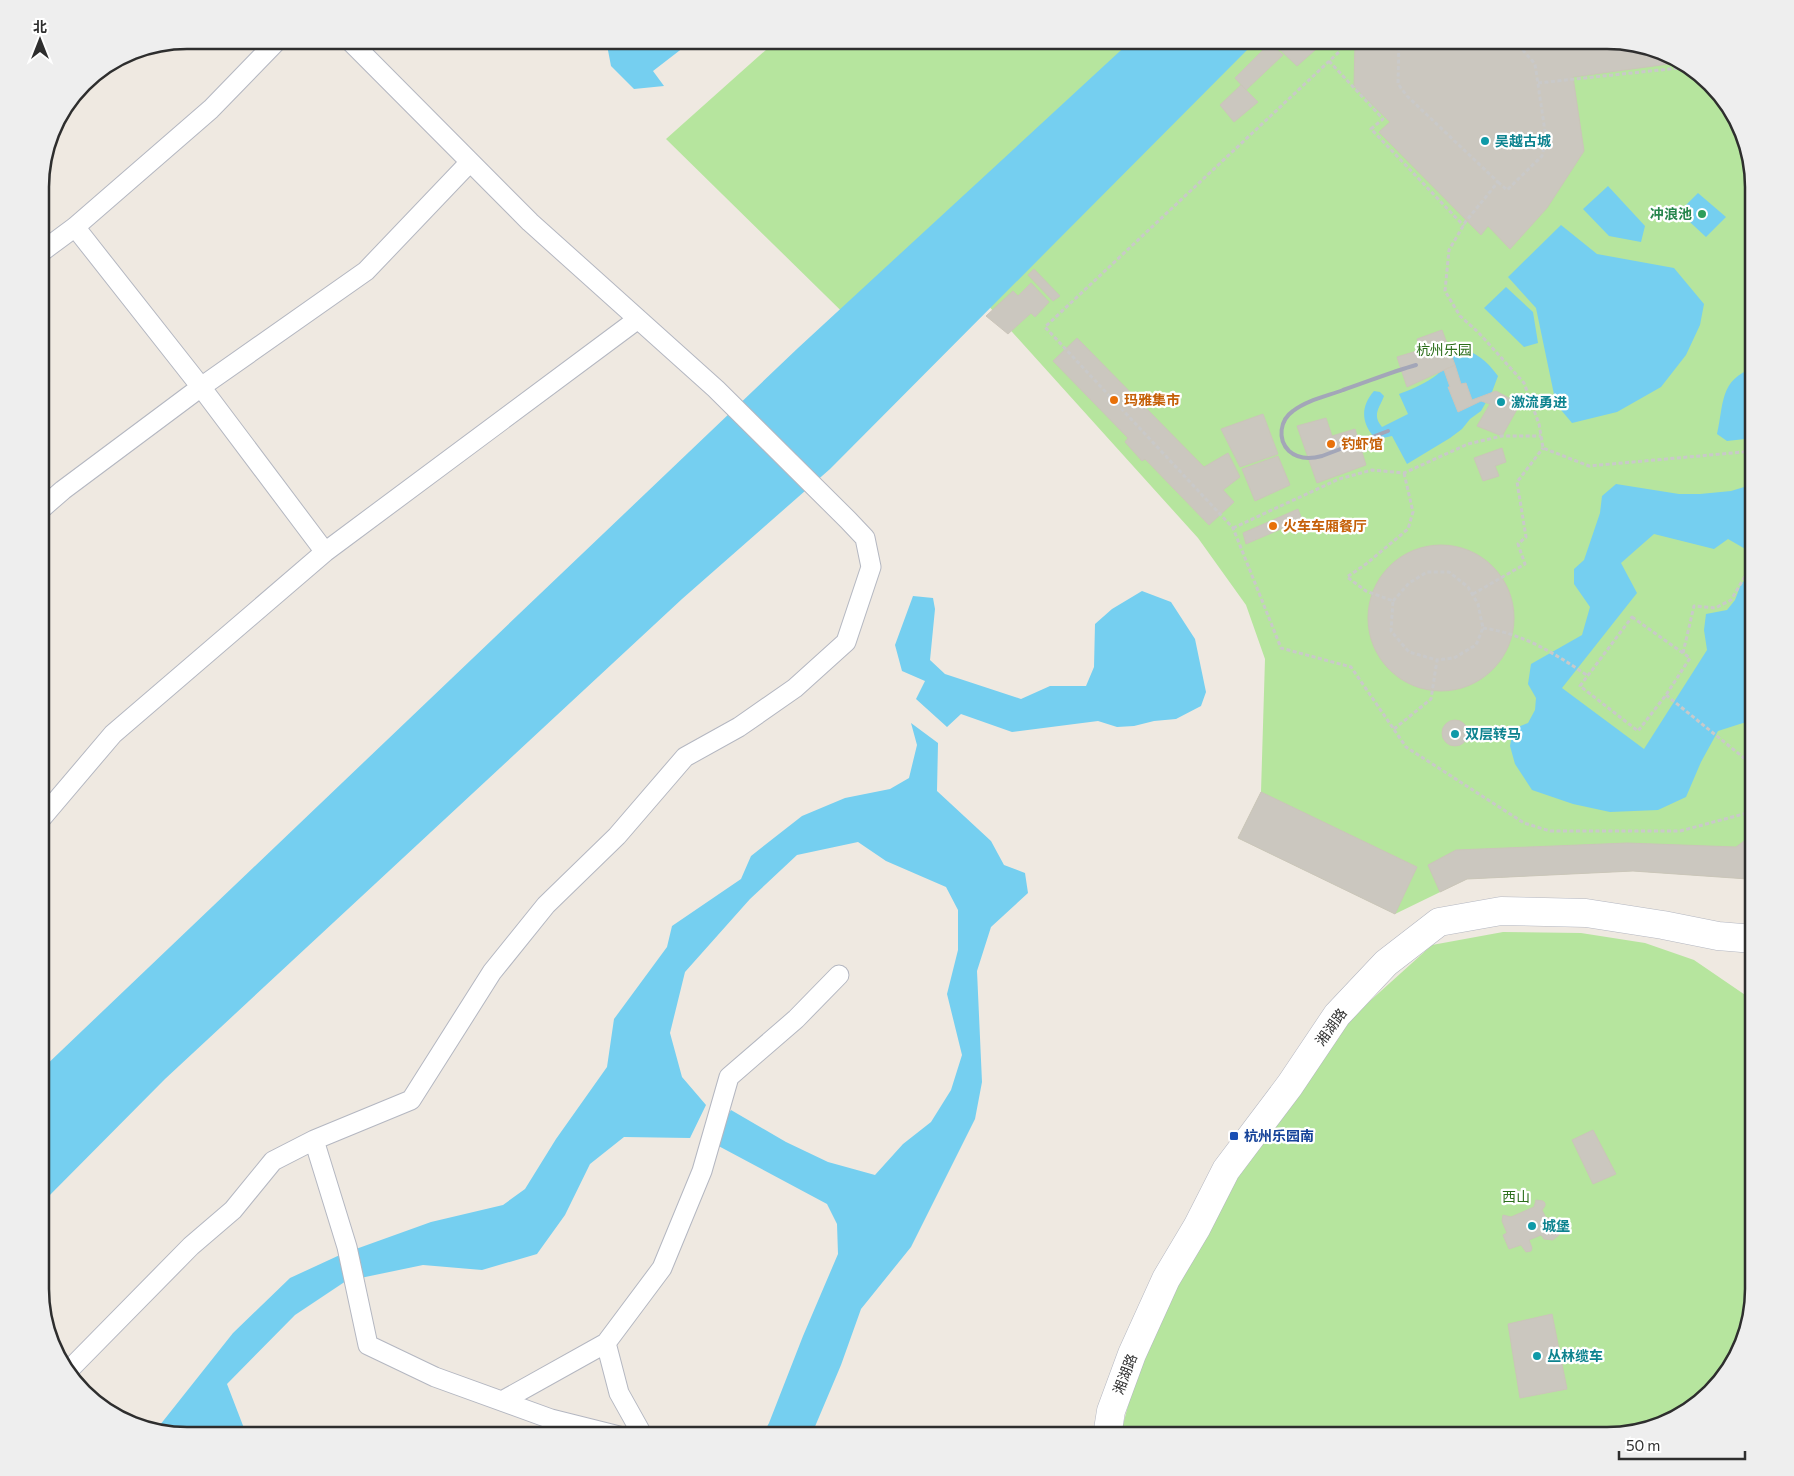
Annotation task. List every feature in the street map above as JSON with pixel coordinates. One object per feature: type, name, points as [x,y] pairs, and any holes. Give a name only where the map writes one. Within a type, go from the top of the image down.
[{"type":"main road","name":"湘湖路","points":[[1108,1427],[1111,1411],[1132,1354],[1158,1295],[1197,1227],[1226,1170],[1290,1085],[1337,1015],[1386,963],[1439,922],[1501,911],[1586,913],[1718,936],[1745,938]]},
{"type":"street","points":[[49,246],[75,227],[211,108],[269,49]]},
{"type":"street","points":[[73,1366],[191,1246],[233,1210],[273,1161],[314,1140],[410,1100],[492,972],[546,905],[617,836],[685,757],[739,727],[795,688],[846,642],[871,567],[865,538],[813,485],[723,396],[530,222],[358,49]]},
{"type":"street","points":[[49,502],[201,386],[366,271],[470,162]]},
{"type":"street","points":[[75,227],[201,386],[324,552]]},
{"type":"street","points":[[49,809],[113,734],[324,552],[638,319]]},
{"type":"street","points":[[502,1401],[606,1343],[662,1268],[702,1171],[729,1077],[796,1019],[839,975]]},
{"type":"street","points":[[314,1140],[347,1247],[368,1345],[435,1377],[551,1419],[583,1427]]},
{"type":"street","points":[[606,1343],[620,1393],[638,1427]]},
{"type":"path","points":[[1339,49],[1340,51],[1046,327],[1233,528],[1280,648],[1351,667],[1406,747],[1524,823],[1550,830],[1680,831],[1745,814]]},
{"type":"path","points":[[1399,49],[1398,84],[1407,96],[1507,190],[1542,156],[1546,138],[1535,64],[1522,49]]},
{"type":"path","points":[[1329,61],[1383,118],[1371,129],[1464,226]]},
{"type":"path","points":[[1538,83],[1678,68]]},
{"type":"path","points":[[1473,594],[1525,564],[1518,544],[1526,537],[1517,482],[1543,448],[1539,424],[1524,383],[1478,332],[1460,316],[1445,291],[1449,250],[1464,226],[1498,182]]},
{"type":"path","points":[[1233,528],[1339,479],[1372,470],[1404,473],[1468,444],[1502,436],[1541,436]]},
{"type":"path","points":[[1543,448],[1589,466],[1745,452]]},
{"type":"path","points":[[1393,601],[1366,591],[1347,577],[1366,564],[1408,529],[1413,512],[1404,473]]},
{"type":"path","points":[[1427,572],[1449,572],[1468,586],[1473,594],[1478,604],[1483,628],[1476,645],[1454,658],[1437,660],[1409,652],[1391,631],[1393,601],[1409,584],[1427,572]]},
{"type":"path","points":[[1683,654],[1694,606],[1715,608],[1731,600],[1745,576]]},
{"type":"path","points":[[1632,617],[1683,654],[1690,658],[1666,695],[1638,731],[1580,686],[1632,617]]},
{"type":"path","points":[[1483,628],[1502,631],[1554,652],[1588,676]]},
{"type":"path","points":[[1394,729],[1431,699],[1437,660]]},
{"type":"path","points":[[1666,695],[1745,759]]},
{"type":"green space","name":"杭州乐园","points":[[767,49],[1616,49],[1652,56],[1676,67],[1691,77],[1711,96],[1722,110],[1738,142],[1744,169],[1745,879],[1633,871],[1467,879],[1395,914],[1238,838],[1261,792],[1265,659],[1246,605],[1198,538],[957,271],[877,346],[666,139]]},
{"type":"green space","name":"西山","points":[[1503,932],[1581,933],[1645,943],[1694,960],[1745,995],[1745,1289],[1743,1316],[1738,1334],[1727,1358],[1711,1380],[1691,1399],[1668,1413],[1634,1425],[1607,1427],[1122,1427],[1133,1387],[1168,1297],[1234,1179],[1350,1019],[1432,945]]},
{"type":"water","points":[[608,49],[682,49],[653,71],[664,86],[634,89],[611,66]]},
{"type":"water","points":[[1122,49],[1248,49],[830,469],[682,599],[165,1079],[49,1196],[49,1062],[798,348]]},
{"type":"water","points":[[1608,186],[1645,226],[1641,242],[1609,236],[1583,209]]},
{"type":"water","name":"冲浪池","points":[[1698,193],[1726,217],[1706,237],[1679,212]]},
{"type":"water","points":[[1561,225],[1597,254],[1674,268],[1704,304],[1700,325],[1686,355],[1661,387],[1617,412],[1572,423],[1556,404],[1536,308],[1508,277]]},
{"type":"water","points":[[1506,287],[1533,312],[1538,343],[1524,347],[1484,308]]},
{"type":"water","points":[[1458,347],[1481,358],[1498,376],[1492,392],[1481,411],[1470,419],[1462,429],[1407,464],[1392,436],[1383,438],[1373,436],[1369,430],[1364,414],[1367,402],[1374,391],[1380,392],[1384,396],[1377,415],[1377,419],[1382,427],[1408,414],[1399,394],[1425,383],[1441,371],[1452,357],[1454,348]]},
{"type":"water","points":[[1745,372],[1745,439],[1727,441],[1717,434],[1725,394],[1734,379]]},
{"type":"water","points":[[1616,484],[1679,494],[1731,491],[1745,487],[1745,549],[1728,539],[1714,549],[1654,534],[1621,563],[1637,593],[1562,688],[1644,749],[1707,650],[1704,630],[1706,614],[1727,610],[1735,600],[1741,584],[1745,580],[1745,724],[1718,731],[1701,762],[1686,797],[1658,810],[1610,812],[1573,804],[1532,790],[1515,764],[1510,746],[1513,729],[1528,723],[1535,710],[1536,698],[1528,684],[1531,664],[1582,635],[1590,607],[1574,584],[1574,569],[1584,560],[1600,513],[1602,496]]},
{"type":"water","points":[[1142,591],[1171,602],[1195,639],[1206,692],[1201,706],[1176,719],[1117,727],[1098,721],[1012,732],[961,714],[947,727],[916,699],[925,681],[902,671],[895,645],[913,596],[933,598],[935,609],[930,660],[945,674],[1021,699],[1050,686],[1086,686],[1094,667],[1095,624],[1112,609]]},
{"type":"water","points":[[911,723],[938,743],[937,791],[991,841],[1004,865],[1025,873],[1028,893],[991,927],[977,971],[982,1082],[975,1119],[911,1247],[861,1309],[841,1365],[815,1427],[767,1427],[838,1254],[837,1224],[827,1204],[711,1142],[731,1110],[786,1142],[828,1162],[875,1175],[903,1144],[931,1122],[951,1090],[962,1055],[947,994],[958,950],[958,910],[946,887],[886,861],[858,842],[797,855],[750,899],[685,972],[670,1033],[682,1077],[706,1105],[690,1138],[624,1137],[590,1164],[565,1215],[537,1254],[482,1270],[423,1265],[346,1281],[295,1315],[227,1384],[244,1427],[160,1425],[233,1333],[290,1278],[342,1254],[431,1222],[503,1205],[525,1189],[556,1139],[607,1067],[614,1019],[667,947],[672,926],[741,879],[751,856],[802,816],[845,798],[890,789],[909,778],[917,745]]},
{"type":"building","points":[[1264,49],[1276,49],[1283,55],[1246,90],[1235,78]]},
{"type":"building","points":[[1279,49],[1316,49],[1297,66]]},
{"type":"building","name":"吴越古城","points":[[1355,49],[1616,49],[1634,51],[1670,64],[1573,77],[1584,151],[1547,208],[1510,249],[1488,226],[1481,235],[1379,132],[1390,122],[1354,86]]},
{"type":"building","points":[[1241,85],[1258,102],[1234,122],[1220,105]]},
{"type":"building","points":[[1034,269],[1060,296],[1053,301],[1028,275]]},
{"type":"building","points":[[1031,283],[1049,302],[1035,317],[1031,313],[1008,334],[986,316],[1013,291],[1018,296]]},
{"type":"building","points":[[1442,330],[1455,365],[1407,387],[1397,357],[1420,350],[1417,339]]},
{"type":"building","name":"玛雅集市","points":[[1077,338],[1204,467],[1228,453],[1240,477],[1223,490],[1234,502],[1209,525],[1145,459],[1142,461],[1125,442],[1128,438],[1053,361]]},
{"type":"building","name":"激流勇进","points":[[1455,365],[1461,384],[1466,383],[1472,400],[1496,391],[1520,404],[1502,436],[1477,426],[1490,404],[1481,401],[1458,412],[1448,387],[1450,387],[1444,370]]},
{"type":"building","points":[[1263,414],[1278,454],[1240,467],[1221,429]]},
{"type":"building","name":"钓虾馆","points":[[1326,418],[1332,436],[1355,429],[1366,465],[1317,483],[1297,426]]},
{"type":"building","points":[[1502,448],[1506,462],[1495,466],[1499,476],[1483,481],[1474,458]]},
{"type":"building","points":[[1278,456],[1290,485],[1255,501],[1242,469]]},
{"type":"building","name":"火车车厢餐厅","points":[[1298,509],[1302,520],[1246,544],[1243,533]]},
{"type":"building","points":[[1441,545],[1469,550],[1493,566],[1509,590],[1514,618],[1509,646],[1493,670],[1469,686],[1441,691],[1413,686],[1389,670],[1373,646],[1368,618],[1373,590],[1389,566],[1413,550]]},
{"type":"building","name":"双层转马","points":[[1455,720],[1464,724],[1468,733],[1464,742],[1455,746],[1446,742],[1442,733],[1446,724]]},
{"type":"building","points":[[1261,792],[1417,867],[1395,914],[1238,838]]},
{"type":"building","points":[[1745,840],[1745,879],[1633,871],[1467,879],[1440,892],[1428,865],[1456,850],[1627,843],[1736,847]]},
{"type":"building","points":[[1593,1130],[1616,1174],[1593,1184],[1572,1140]]},
{"type":"building","name":"城堡","points":[[1536,1200],[1545,1203],[1542,1210],[1546,1218],[1552,1218],[1559,1224],[1559,1235],[1553,1240],[1544,1239],[1541,1235],[1529,1240],[1532,1248],[1531,1251],[1526,1252],[1521,1245],[1509,1249],[1503,1235],[1507,1233],[1502,1221],[1503,1215],[1511,1217],[1534,1207]]},
{"type":"building","name":"丛林缆车","points":[[1552,1314],[1567,1389],[1520,1398],[1508,1324]]},
{"type":"railway","points":[[1388,431],[1313,458],[1296,456],[1289,451],[1285,446],[1282,435],[1285,419],[1304,404],[1416,365]]},
{"type":"place","name":"吴越古城","points":[[1485,141]]},
{"type":"place","name":"冲浪池","points":[[1702,214]]},
{"type":"place","name":"玛雅集市","points":[[1114,400]]},
{"type":"place","name":"激流勇进","points":[[1501,402]]},
{"type":"place","name":"钓虾馆","points":[[1331,444]]},
{"type":"place","name":"火车车厢餐厅","points":[[1273,526]]},
{"type":"place","name":"双层转马","points":[[1455,734]]},
{"type":"place","name":"杭州乐园南","points":[[1234,1136]]},
{"type":"place","name":"城堡","points":[[1532,1226]]},
{"type":"place","name":"丛林缆车","points":[[1537,1356]]}]
